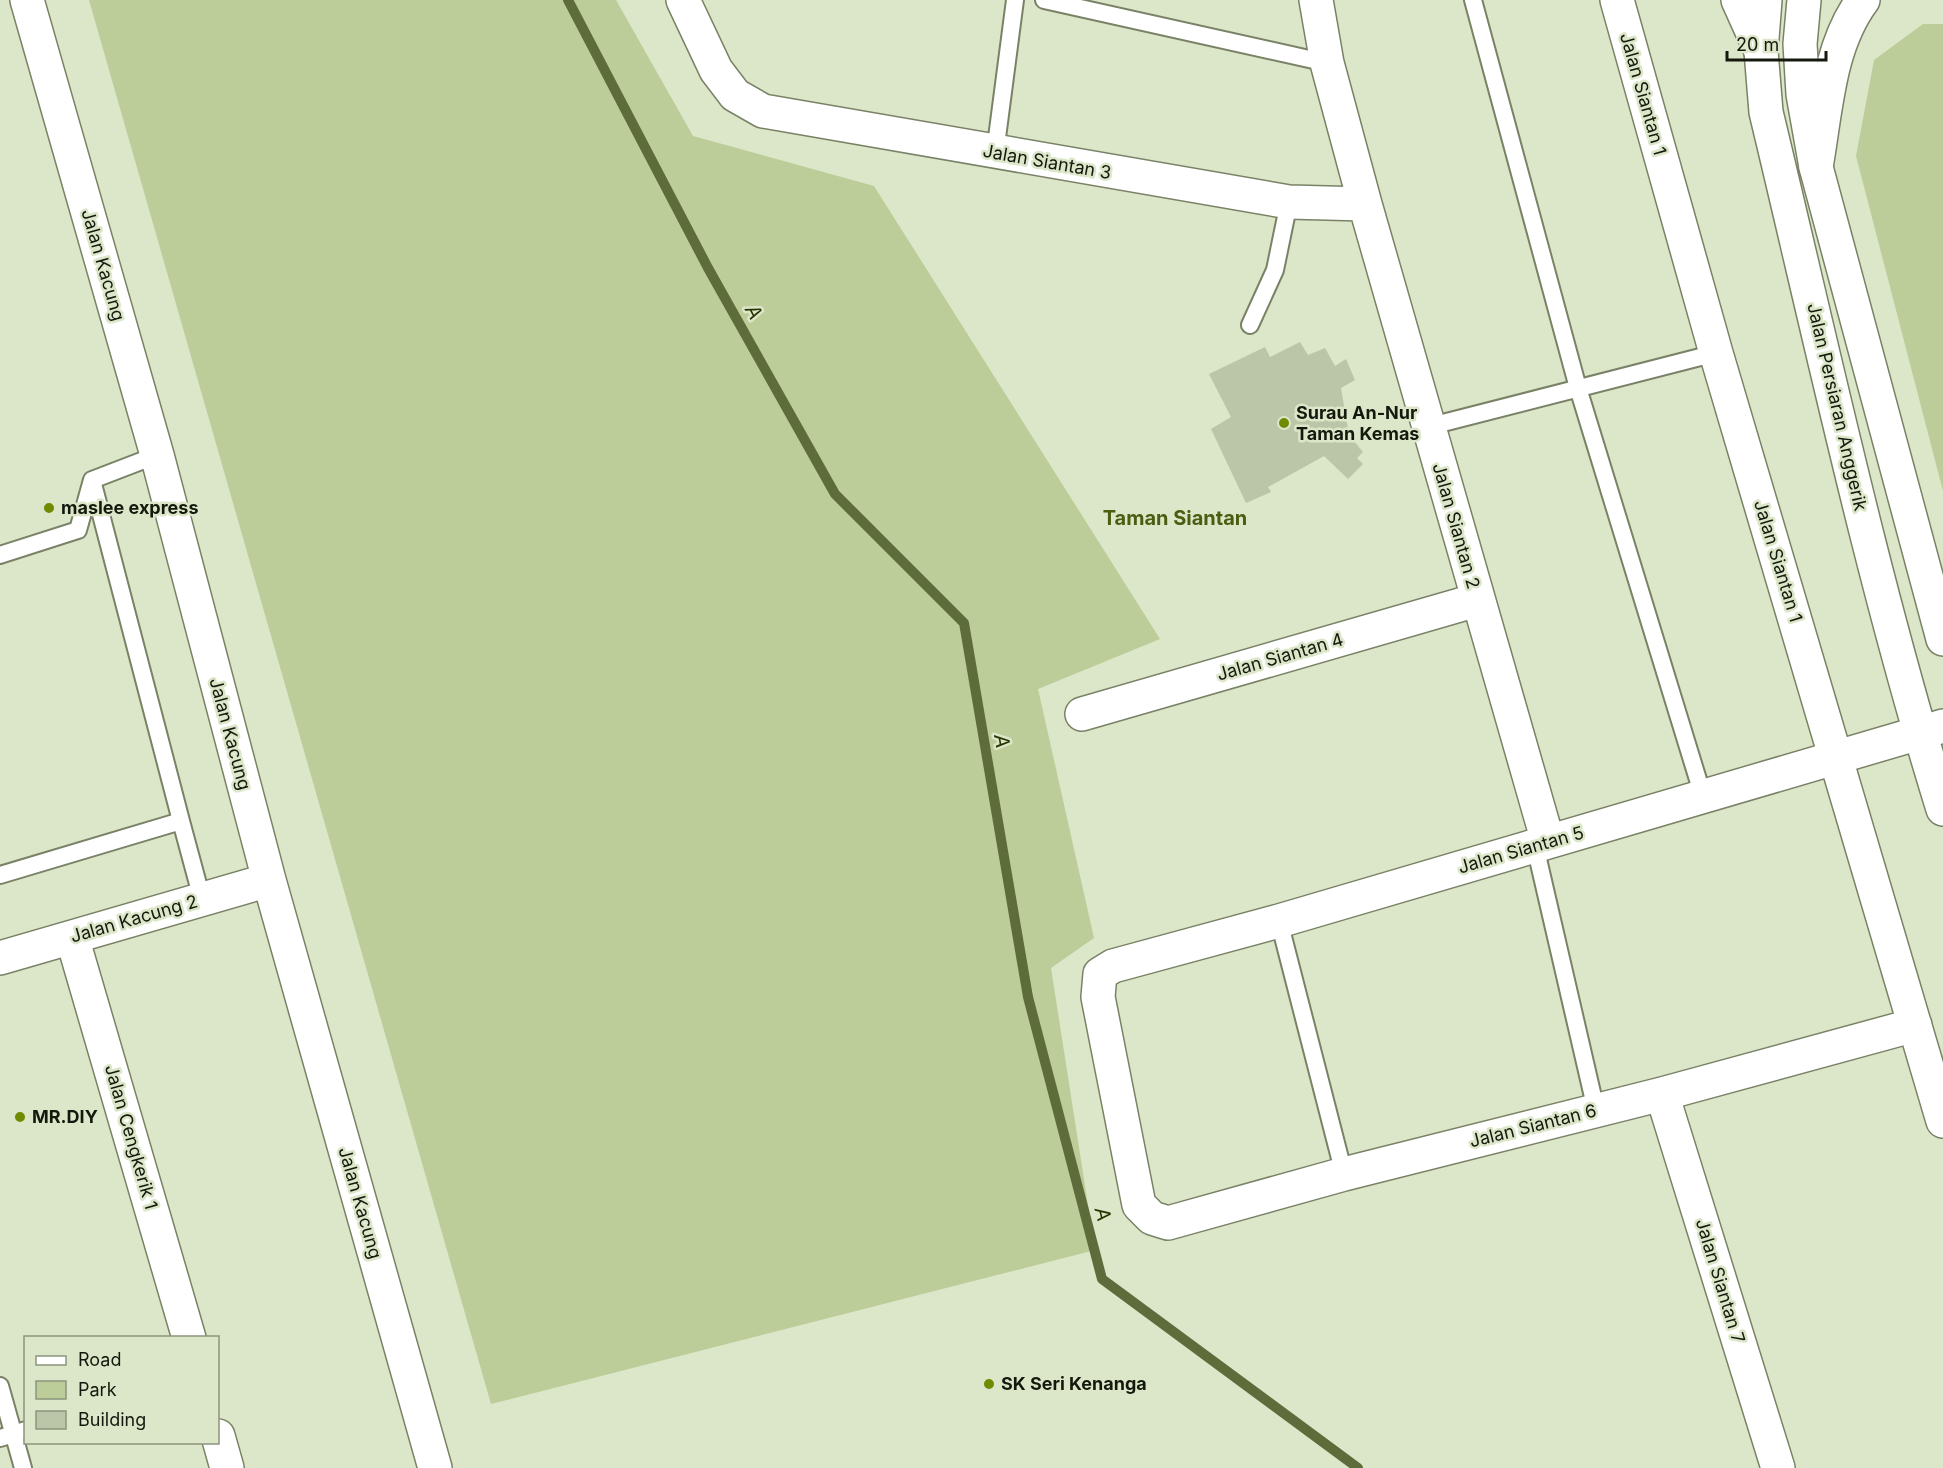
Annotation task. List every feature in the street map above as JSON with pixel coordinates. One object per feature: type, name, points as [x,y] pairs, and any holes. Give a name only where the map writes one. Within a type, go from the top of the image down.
[{"type":"street","name":"Jalan Kacung","points":[[27,0],[157,455],[269,880],[435,1468]]},
{"type":"street","name":"Jalan Siantan 3","points":[[683,0],[716,70],[735,95],[763,111],[1289,202],[1365,204]]},
{"type":"street","name":"Jalan Siantan 2","points":[[1316,0],[1327,63],[1427,427],[1478,600],[1542,844]]},
{"type":"street","name":"Jalan Siantan 1","points":[[1617,0],[1716,353],[1943,1121]]},
{"type":"street","points":[[1738,0],[1761,51]]},
{"type":"street","name":"Jalan Persiaran Anggerik","points":[[1765,0],[1761,51],[1766,112],[1866,527],[1931,729],[1943,809]]},
{"type":"street","points":[[1804,0],[1800,44],[1803,94],[1816,167],[1943,639]]},
{"type":"street","points":[[1816,167],[1837,50],[1846,25],[1863,0]]},
{"type":"street","name":"Jalan Siantan 4","points":[[1082,714],[1478,600]]},
{"type":"street","name":"Jalan Siantan 5","points":[[1152,1218],[1140,1205],[1098,997],[1100,974],[1113,966],[1279,921],[1931,729]]},
{"type":"street","name":"Jalan Kacung 2","points":[[0,958],[269,880]]},
{"type":"street","name":"Jalan Cengkerik 1","points":[[72,937],[188,1336]]},
{"type":"street","name":"Jalan Siantan 6","points":[[1152,1218],[1168,1223],[1344,1174],[1662,1094],[1915,1025]]},
{"type":"street","name":"Jalan Siantan 7","points":[[1662,1094],[1778,1468]]},
{"type":"street","points":[[219,1440],[227,1468]]},
{"type":"lane","points":[[996,153],[1015,0]]},
{"type":"lane","points":[[1044,0],[1327,63]]},
{"type":"lane","points":[[1473,0],[1578,388],[1703,796]]},
{"type":"lane","points":[[1250,325],[1275,270],[1289,202]]},
{"type":"lane","points":[[1427,427],[1716,353]]},
{"type":"lane","points":[[92,480],[157,455]]},
{"type":"lane","points":[[0,555],[78,530],[92,480]]},
{"type":"lane","points":[[92,480],[202,899]]},
{"type":"lane","points":[[0,875],[181,821]]},
{"type":"lane","points":[[1542,844],[1596,1110]]},
{"type":"lane","points":[[1279,921],[1344,1174]]},
{"type":"lane","points":[[0,1386],[23,1468]]},
{"type":"green space","points":[[89,0],[616,0],[693,136],[874,186],[1160,639],[1038,689],[1094,938],[1051,968],[1095,1250],[491,1404]]},
{"type":"green space","points":[[1923,24],[1943,24],[1943,491],[1856,156],[1874,60]]},
{"type":"building","name":"Surau An-Nur Taman Kemas","points":[[1300,342],[1308,355],[1325,348],[1335,366],[1346,359],[1355,380],[1341,388],[1349,435],[1363,452],[1357,458],[1363,464],[1348,479],[1324,456],[1268,487],[1271,492],[1246,503],[1211,429],[1231,417],[1209,374],[1265,347],[1270,357]]},
{"type":"waterway","name":"A","points":[[568,0],[708,268],[835,494],[964,623],[1028,997],[1102,1279],[1358,1468]]},
{"type":"place","name":"Surau An-Nur Taman Kemas","points":[[1284,423]]},
{"type":"place","name":"maslee express","points":[[49,508]]},
{"type":"place","name":"MR.DIY","points":[[20,1117]]},
{"type":"place","name":"SK Seri Kenanga","points":[[989,1384]]},
{"type":"district","name":"Taman Siantan","points":[[1175,518]]}]
